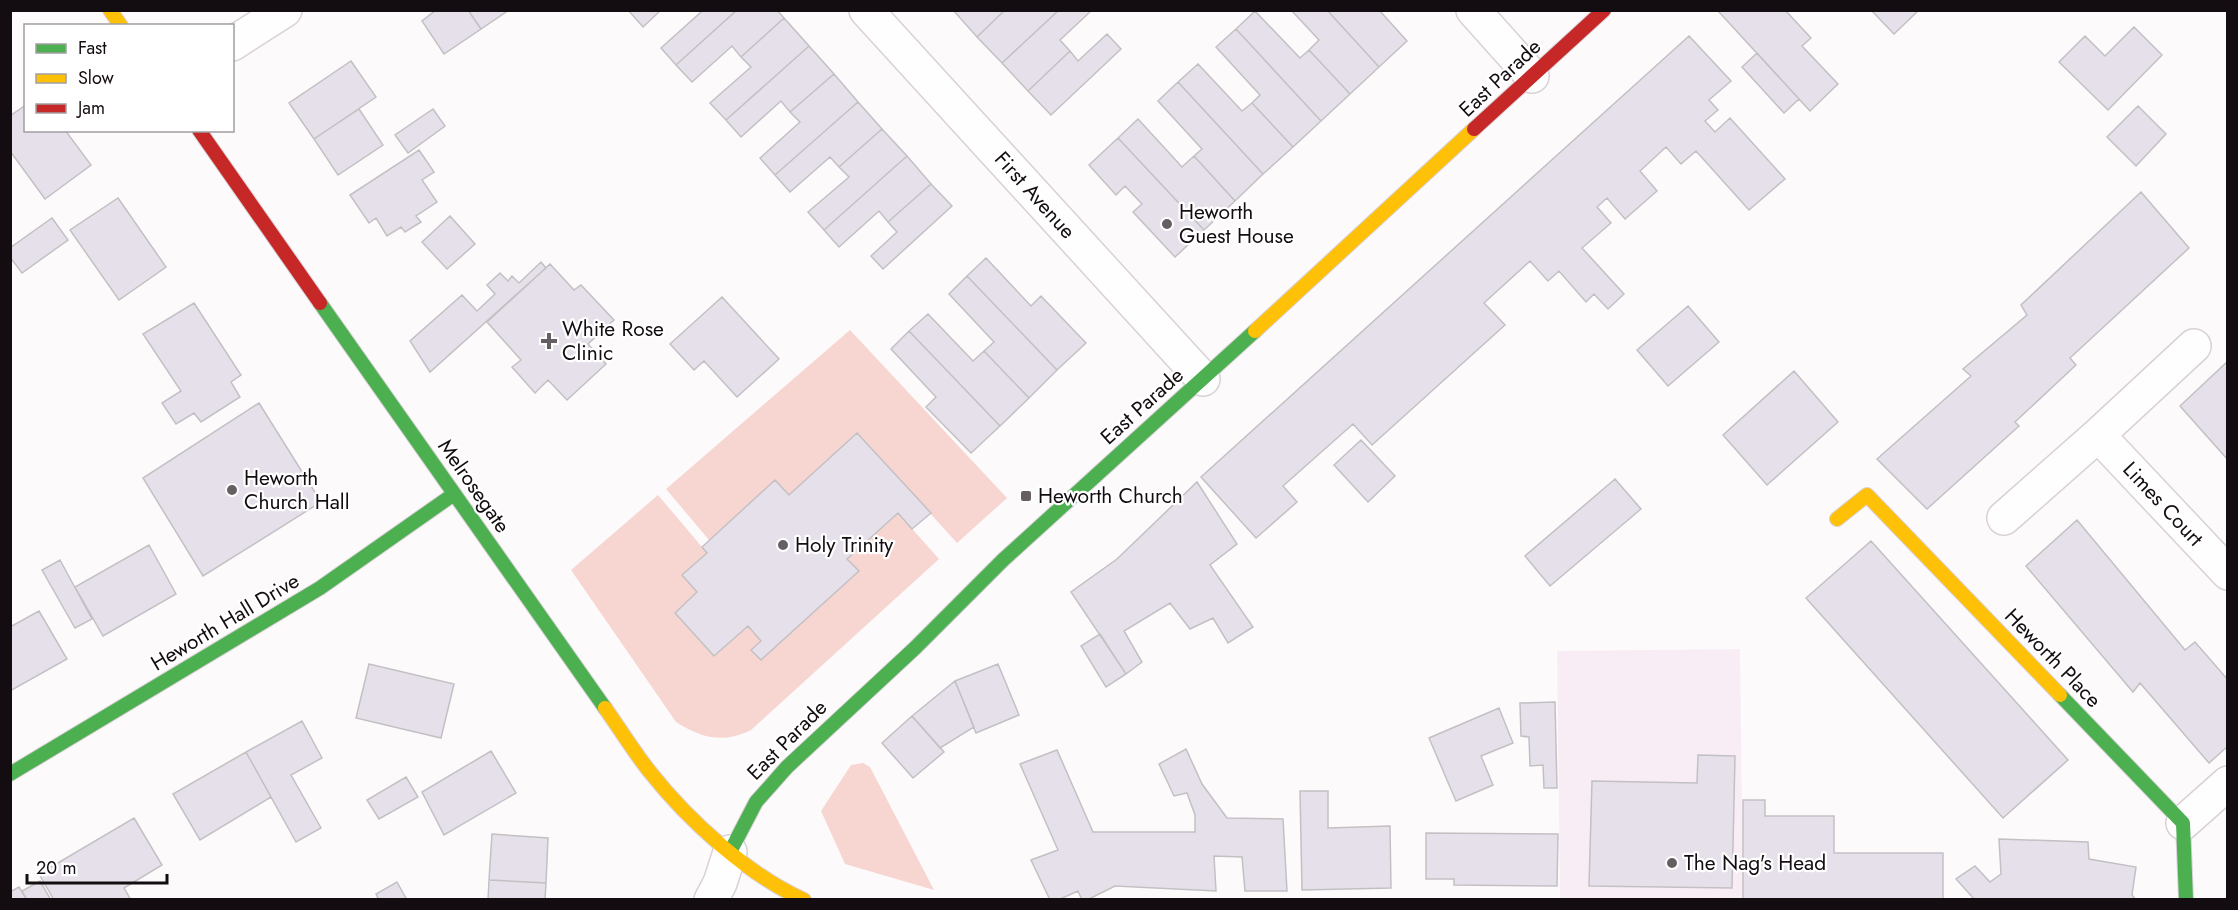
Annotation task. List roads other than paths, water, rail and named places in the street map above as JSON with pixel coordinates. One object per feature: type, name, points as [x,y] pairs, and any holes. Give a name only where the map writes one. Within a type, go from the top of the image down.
[{"type":"street","points":[[110,10],[120,24]]},
{"type":"street","points":[[234,43],[285,10]]},
{"type":"street","name":"First Avenue","points":[[866,10],[1203,379]]},
{"type":"street","points":[[1473,10],[1533,76]]},
{"type":"street","name":"East Parade","points":[[730,852],[756,802],[787,767],[915,648],[1003,560],[1604,10]]},
{"type":"street","name":"Melrosegate","points":[[200,132],[650,772],[692,818],[730,852],[804,900]]},
{"type":"street","points":[[2004,518],[2194,346]]},
{"type":"street","name":"Limes Court","points":[[2098,435],[2228,573]]},
{"type":"street","name":"Heworth Hall Drive","points":[[10,774],[320,588],[454,494]]},
{"type":"street","name":"Heworth Place","points":[[1837,519],[1867,495],[2183,823]]},
{"type":"street","points":[[2186,900],[2183,823],[2228,783]]},
{"type":"street","points":[[711,900],[720,883],[730,852]]},
{"type":"place","name":"Heworth Guest House","points":[[1167,224]]},
{"type":"place","name":"White Rose Clinic","points":[[549,341]]},
{"type":"place","name":"Heworth Church Hall","points":[[232,490]]},
{"type":"place","name":"Heworth Church","points":[[1026,496]]},
{"type":"place","name":"Holy Trinity","points":[[783,545]]},
{"type":"place","name":"The Nag's Head","points":[[1672,863]]}]
